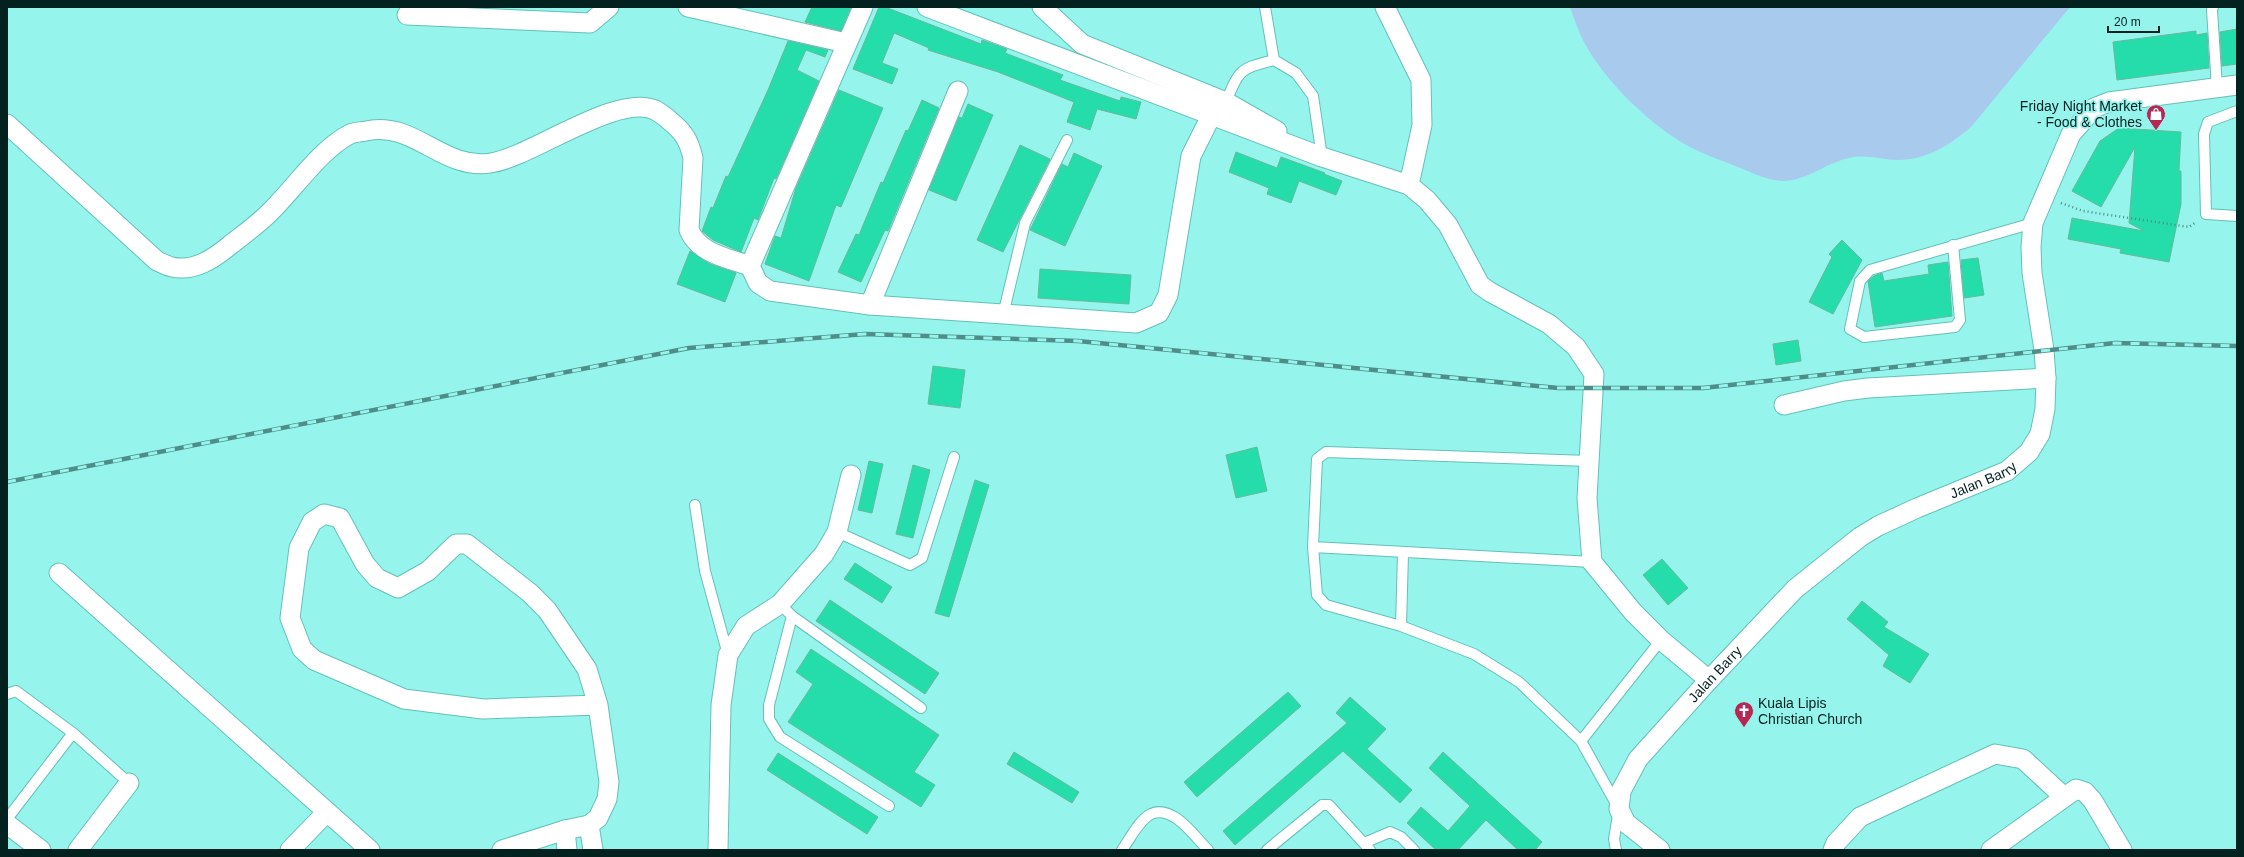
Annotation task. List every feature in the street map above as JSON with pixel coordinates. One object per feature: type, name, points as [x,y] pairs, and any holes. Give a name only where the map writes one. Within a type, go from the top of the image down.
[{"type":"street","points":[[407,15],[590,23],[609,7]]},
{"type":"street","points":[[688,7],[846,43]]},
{"type":"street","points":[[750,266],[863,7]]},
{"type":"street","points":[[927,7],[1322,157],[1409,185],[1427,200],[1448,225],[1480,285],[1549,324],[1576,347],[1584,356],[1594,374],[1587,498],[1592,562],[1633,612],[1661,640],[1709,680]]},
{"type":"street","points":[[1042,7],[1082,44],[1226,102],[1322,157]]},
{"type":"street","points":[[1385,7],[1421,80],[1422,125],[1409,185]]},
{"type":"street","name":"Jalan Barry","points":[[1619,809],[1621,791],[1638,759],[1709,680],[1795,589],[1860,537],[1878,526],[1917,508],[2007,471],[2029,452],[2040,434],[2045,409],[2046,378],[2044,350],[2032,273],[2031,247],[2034,223],[2071,134],[2094,108],[2109,102],[2237,85]]},
{"type":"street","points":[[870,305],[958,91]]},
{"type":"street","points":[[7,124],[157,261],[171,267],[186,268],[214,258],[248,232],[272,211],[333,146],[351,134],[372,129],[401,131],[449,157],[477,163],[490,163],[516,156],[596,117],[638,108],[654,110],[677,126],[686,136],[691,146],[693,158],[688,230],[692,237],[709,252],[750,266],[758,283],[770,291],[870,305],[1136,323],[1159,313],[1168,295],[1191,156],[1211,116]]},
{"type":"street","points":[[1784,405],[1844,391],[1868,388],[2046,378]]},
{"type":"street","points":[[718,850],[721,705],[728,656],[746,626],[786,610],[837,532],[851,475]]},
{"type":"street","points":[[502,850],[565,830],[589,825],[598,818],[607,799],[609,782],[598,705],[587,669],[547,610],[530,593],[467,544],[456,544],[428,571],[398,588],[378,578],[365,564],[340,518],[324,514],[312,522],[299,548],[290,618],[302,649],[314,660],[404,699],[483,709],[598,705]]},
{"type":"street","points":[[59,573],[370,850]]},
{"type":"street","points":[[1834,850],[1836,843],[1860,817],[1995,754],[2023,759],[2063,796]]},
{"type":"street","points":[[78,850],[129,783]]},
{"type":"street","points":[[1991,850],[2063,796],[2076,789],[2085,792],[2093,801],[2122,850]]},
{"type":"street","points":[[1619,809],[1626,823],[1660,850]]},
{"type":"street","points":[[290,850],[327,812]]},
{"type":"street","points":[[7,824],[41,850]]},
{"type":"street","points":[[589,825],[593,850]]},
{"type":"street","points":[[565,830],[567,850]]},
{"type":"lane","points":[[1265,7],[1274,60]]},
{"type":"lane","points":[[2213,7],[2217,88]]},
{"type":"lane","points":[[1226,102],[1235,79],[1247,67],[1274,60],[1296,73],[1313,96],[1322,157]]},
{"type":"lane","points":[[2237,111],[2208,122],[2204,134],[2206,214],[2237,216]]},
{"type":"lane","points":[[1003,315],[1024,223],[1067,140]]},
{"type":"lane","points":[[1953,245],[1960,320],[1955,327],[1864,337],[1850,329],[1860,281],[1870,270],[1953,245],[2034,223]]},
{"type":"lane","points":[[1589,461],[1326,452],[1316,459],[1313,547],[1317,596],[1326,605],[1401,626],[1474,654],[1519,682],[1581,741],[1619,809],[1614,839],[1616,850]]},
{"type":"lane","points":[[837,532],[910,565],[922,558],[954,457]]},
{"type":"lane","points":[[695,505],[702,557],[728,656]]},
{"type":"lane","points":[[1313,547],[1592,562]]},
{"type":"lane","points":[[1401,626],[1403,553]]},
{"type":"lane","points":[[889,806],[780,737],[769,719],[769,705],[786,610],[921,708]]},
{"type":"lane","points":[[1581,741],[1661,640]]},
{"type":"lane","points":[[7,694],[16,691],[73,733],[129,783]]},
{"type":"lane","points":[[7,819],[73,733]]},
{"type":"lane","points":[[1267,850],[1322,805],[1329,804],[1367,846],[1390,832],[1401,837],[1414,850]]},
{"type":"lane","points":[[1122,850],[1145,819],[1152,814],[1161,813],[1177,818],[1208,850]]},
{"type":"path","points":[[2046,197],[2083,211],[2189,227],[2206,214]]},
{"type":"water","points":[[1570,7],[2070,7],[1971,127],[1947,145],[1929,154],[1909,159],[1893,160],[1853,157],[1835,162],[1801,178],[1782,181],[1757,175],[1698,151],[1678,140],[1653,122],[1616,87],[1596,62],[1583,39]]},
{"type":"building","points":[[812,7],[851,7],[841,31],[805,22]]},
{"type":"building","points":[[879,7],[885,7],[981,44],[982,40],[1007,49],[1005,53],[1063,75],[1060,80],[1120,101],[1121,97],[1141,102],[1136,119],[1097,109],[1090,130],[1067,122],[1074,102],[998,72],[928,50],[929,48],[894,33],[882,63],[898,69],[892,84],[853,69]]},
{"type":"building","points":[[2237,29],[2237,64],[2222,66],[2220,32]]},
{"type":"building","points":[[2196,31],[2196,35],[2207,33],[2209,68],[2117,80],[2113,42]]},
{"type":"building","points":[[788,41],[828,50],[825,57],[806,50],[797,70],[819,81],[776,179],[774,178],[758,220],[754,218],[741,252],[713,240],[702,231],[711,207],[713,208],[726,176],[728,177],[768,90]]},
{"type":"building","points":[[839,90],[883,108],[841,207],[836,205],[809,281],[765,264],[775,236],[781,238],[796,188]]},
{"type":"building","points":[[922,100],[939,108],[888,231],[885,230],[861,282],[838,272],[856,234],[859,235],[881,182],[883,183],[906,130],[908,131]]},
{"type":"building","points":[[968,104],[993,115],[956,201],[929,190],[959,117],[962,118]]},
{"type":"building","points":[[2119,128],[2181,132],[2179,171],[2181,171],[2181,204],[2169,262],[2120,253],[2121,249],[2068,239],[2072,218],[2144,231],[2129,223],[2135,147],[2101,207],[2072,191],[2100,141]]},
{"type":"building","points":[[1020,145],[1050,159],[1003,252],[977,240]]},
{"type":"building","points":[[1236,152],[1277,168],[1281,157],[1325,173],[1324,174],[1342,181],[1336,195],[1299,181],[1291,203],[1267,194],[1269,188],[1229,172]]},
{"type":"building","points":[[1074,153],[1102,166],[1065,246],[1030,230],[1062,164],[1068,167]]},
{"type":"building","points":[[1842,240],[1862,260],[1833,314],[1809,302],[1832,257],[1829,254]]},
{"type":"building","points":[[690,251],[710,264],[736,273],[725,302],[677,284]]},
{"type":"building","points":[[1978,258],[1984,295],[1964,298],[1961,260]]},
{"type":"building","points":[[1948,262],[1952,316],[1875,327],[1868,281],[1874,276],[1882,273],[1884,281],[1929,274],[1928,265]]},
{"type":"building","points":[[1040,269],[1131,275],[1129,304],[1038,298]]},
{"type":"building","points":[[1798,340],[1801,361],[1776,365],[1773,344]]},
{"type":"building","points":[[933,366],[965,370],[960,408],[928,404]]},
{"type":"building","points":[[1257,447],[1267,491],[1236,498],[1226,455]]},
{"type":"building","points":[[869,461],[883,464],[872,513],[858,510]]},
{"type":"building","points":[[913,465],[930,470],[913,538],[896,534]]},
{"type":"building","points":[[975,480],[989,485],[949,617],[935,613]]},
{"type":"building","points":[[1662,559],[1688,588],[1668,605],[1643,575]]},
{"type":"building","points":[[855,563],[892,587],[882,603],[844,579]]},
{"type":"building","points":[[830,600],[939,673],[925,694],[816,621]]},
{"type":"building","points":[[1862,601],[1888,622],[1884,627],[1929,654],[1910,683],[1883,666],[1889,655],[1847,619]]},
{"type":"building","points":[[811,649],[939,735],[914,772],[935,785],[921,807],[788,722],[813,684],[796,672]]},
{"type":"building","points":[[1288,692],[1301,706],[1197,797],[1184,782]]},
{"type":"building","points":[[1350,697],[1386,729],[1367,749],[1412,790],[1400,803],[1343,751],[1235,845],[1223,831],[1347,723],[1336,713]]},
{"type":"building","points":[[1014,752],[1079,792],[1072,803],[1007,764]]},
{"type":"building","points":[[1443,752],[1542,842],[1535,850],[1518,850],[1486,820],[1458,850],[1436,850],[1407,823],[1421,807],[1448,831],[1470,806],[1429,768]]},
{"type":"building","points":[[778,753],[878,817],[867,834],[767,770]]},
{"type":"railway","points":[[7,482],[689,348],[865,334],[1078,341],[1558,388],[1703,388],[2115,343],[2237,346]]},
{"type":"place","name":"Friday Night Market - Food & Clothes","points":[[2156,131]]},
{"type":"place","name":"Kuala Lipis Christian Church","points":[[1744,728]]}]
